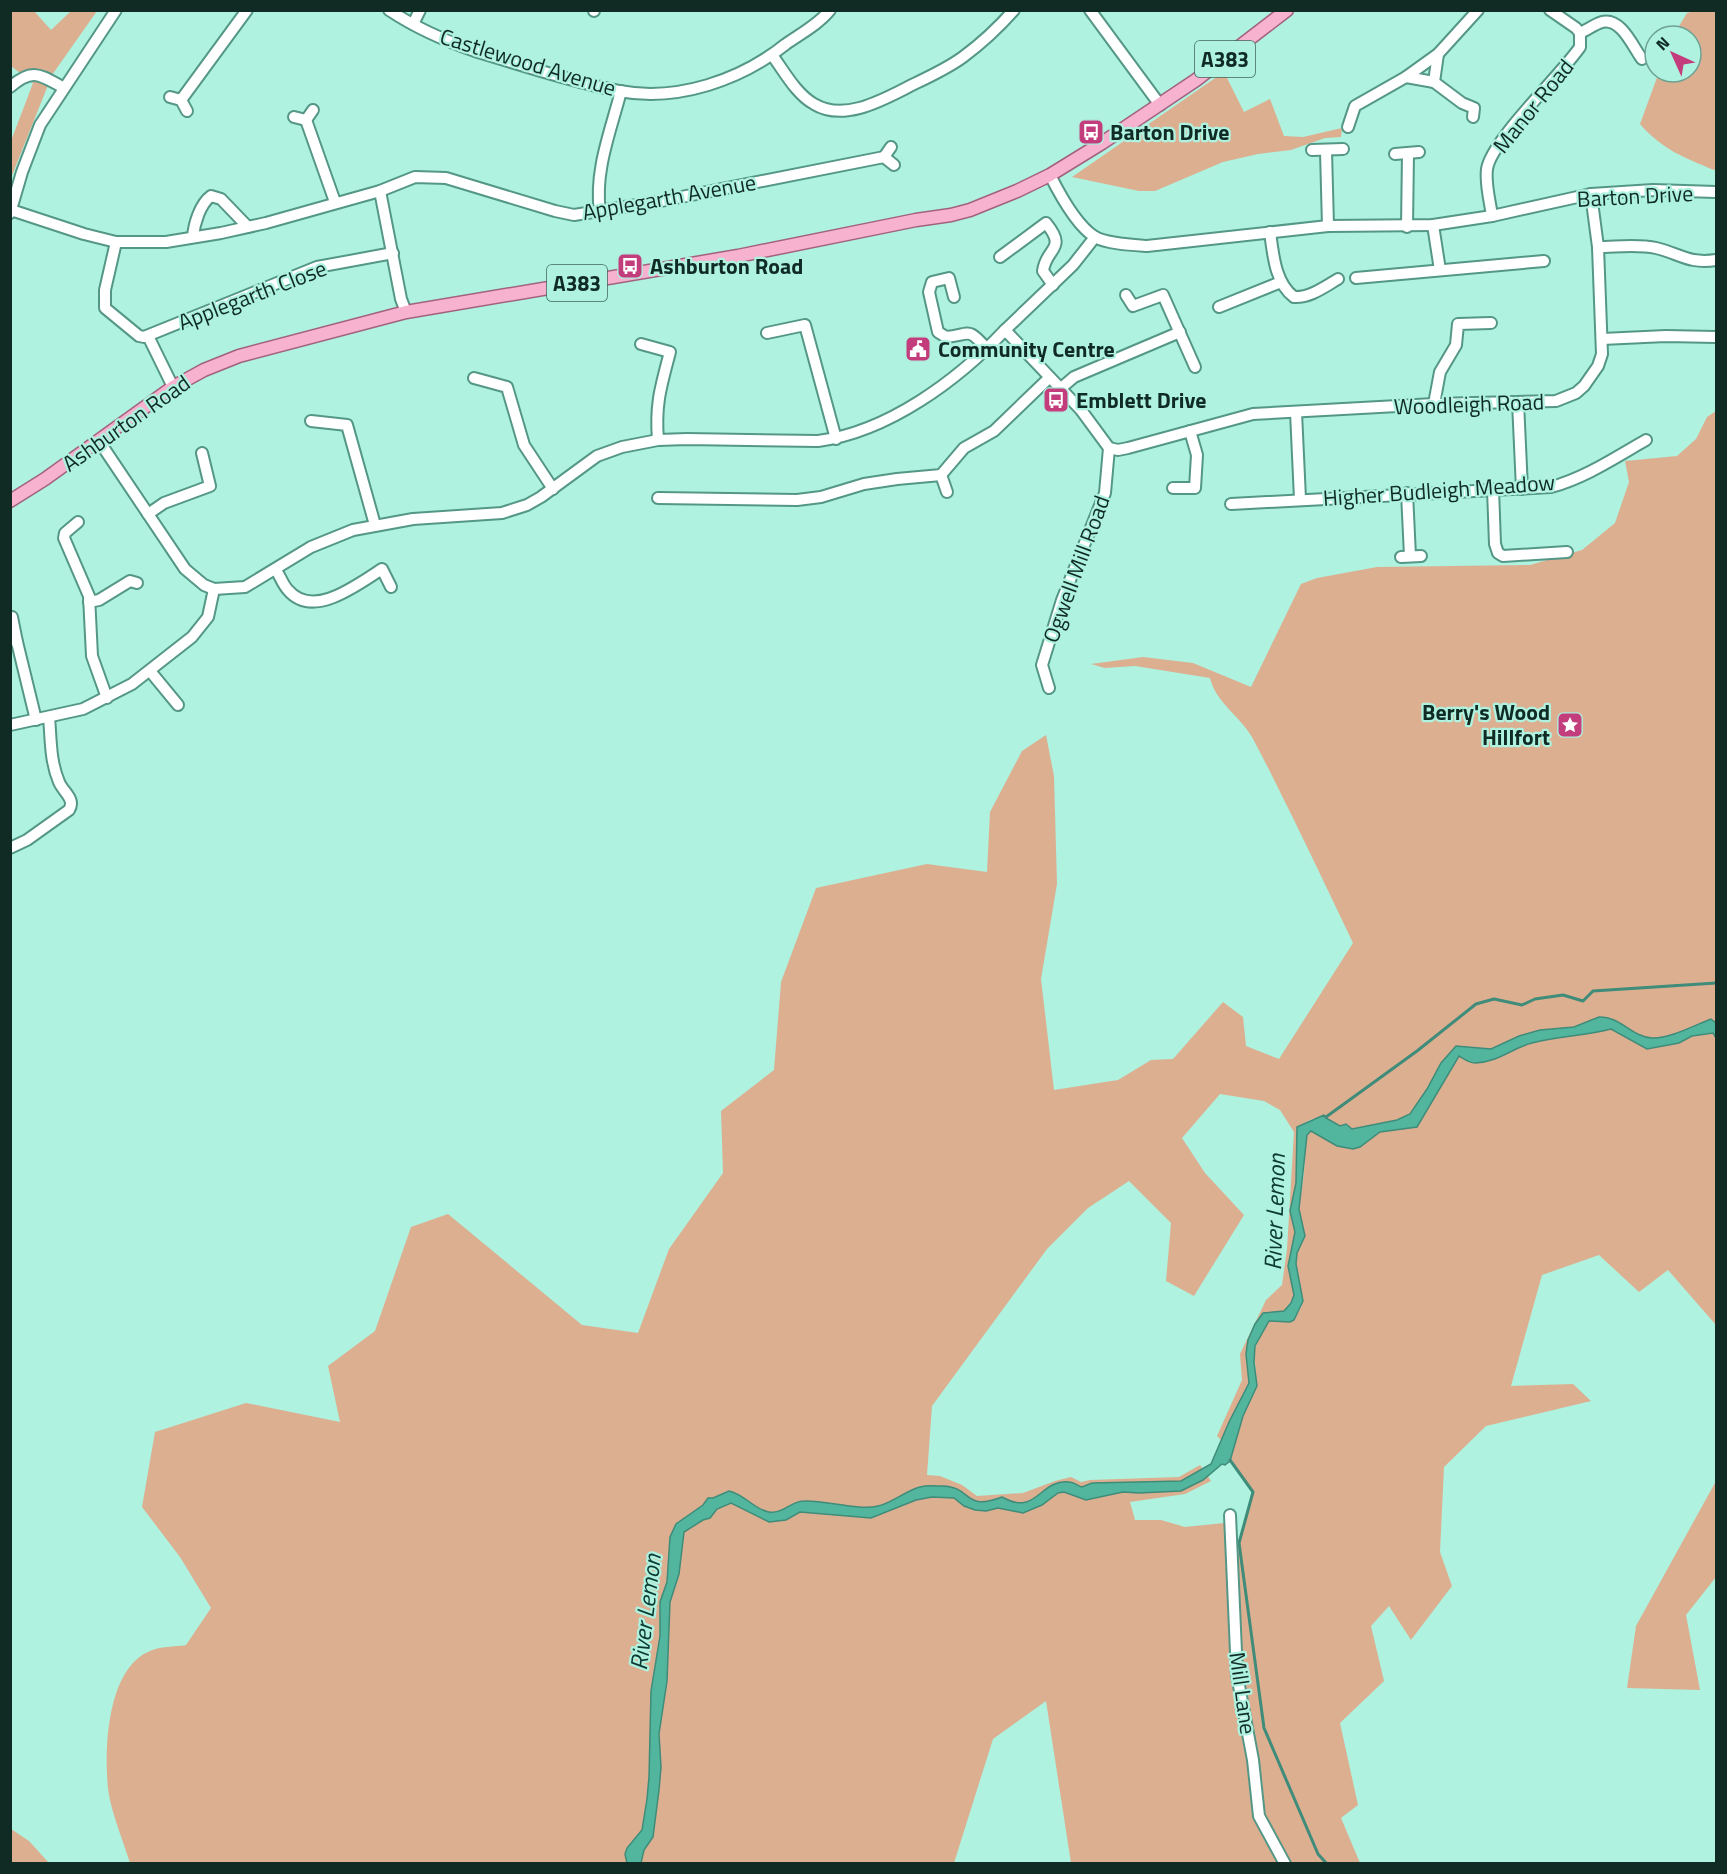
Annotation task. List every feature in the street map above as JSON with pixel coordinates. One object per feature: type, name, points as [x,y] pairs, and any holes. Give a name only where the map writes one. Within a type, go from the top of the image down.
[{"type":"main road","name":"Ashburton Road","points":[[10,501],[99,441],[173,387],[204,370],[239,356],[406,312],[738,256],[951,215],[1017,191],[1050,175],[1160,105],[1242,46],[1287,10]]},
{"type":"street","points":[[11,212],[33,140],[64,88],[116,10]]},
{"type":"street","points":[[182,100],[247,10]]},
{"type":"street","name":"Castlewood Avenue","points":[[389,10],[405,21],[456,45],[621,91],[658,93],[707,86],[735,76],[772,55],[830,10]]},
{"type":"street","points":[[413,24],[420,10]]},
{"type":"street","points":[[772,55],[795,86],[815,105],[827,109],[855,109],[890,97],[948,67],[981,43],[1014,10]]},
{"type":"street","points":[[1090,10],[1160,105]]},
{"type":"street","points":[[1348,127],[1354,106],[1406,76],[1438,54],[1478,10]]},
{"type":"street","name":"Manor Road","points":[[1492,216],[1487,182],[1489,161],[1511,129],[1580,47],[1580,33],[1576,28],[1550,10]]},
{"type":"street","name":"Manor Road","points":[[1580,33],[1603,22],[1611,22],[1620,27],[1642,59]]},
{"type":"street","points":[[1434,82],[1438,54]]},
{"type":"street","points":[[10,87],[20,79],[34,74],[64,88]]},
{"type":"street","name":"Manor Road","points":[[1406,76],[1434,82],[1462,103],[1474,108],[1473,117]]},
{"type":"street","points":[[600,212],[598,190],[600,168],[621,91]]},
{"type":"street","points":[[170,97],[182,100]]},
{"type":"street","points":[[182,100],[187,111]]},
{"type":"street","points":[[306,120],[314,110]]},
{"type":"street","points":[[294,117],[306,120]]},
{"type":"street","points":[[306,120],[335,202]]},
{"type":"street","points":[[891,147],[884,157],[894,165]]},
{"type":"street","points":[[1312,150],[1343,149]]},
{"type":"street","points":[[1326,151],[1328,226]]},
{"type":"street","points":[[1395,154],[1413,153],[1407,226]]},
{"type":"street","name":"Applegarth Avenue","points":[[11,212],[116,242],[166,242],[248,227],[380,191],[415,177],[433,176],[456,181],[574,215],[600,212],[884,157]]},
{"type":"street","points":[[99,441],[185,569],[204,585],[214,589],[246,587],[311,547],[353,530],[413,519],[502,513],[527,505],[553,489],[597,456],[622,447],[658,440],[795,442],[836,439],[864,430],[910,407],[957,373],[1073,265],[1095,237],[1070,210],[1050,175]]},
{"type":"street","name":"Barton Drive","points":[[1095,237],[1122,244],[1147,246],[1328,226],[1432,225],[1492,216],[1591,194],[1653,190],[1716,192]]},
{"type":"street","points":[[380,191],[401,299],[406,312]]},
{"type":"street","name":"Woodleigh Road","points":[[1109,448],[1118,450],[1128,448],[1253,414],[1434,404],[1556,401],[1576,393],[1592,377],[1602,354],[1598,247],[1591,194]]},
{"type":"street","points":[[194,237],[194,228],[201,209],[206,199],[211,196],[221,199],[248,227]]},
{"type":"street","points":[[1000,257],[1046,223],[1056,236],[1056,246],[1044,264],[1043,271],[1053,285]]},
{"type":"street","points":[[1432,225],[1440,270]]},
{"type":"street","points":[[1270,232],[1274,260],[1281,282],[1288,293],[1294,297],[1316,291],[1340,278]]},
{"type":"street","name":"Applegarth Close","points":[[116,242],[105,290],[105,308],[139,336],[148,336],[172,324],[317,267],[393,253]]},
{"type":"street","points":[[1598,247],[1655,248],[1700,262],[1716,260]]},
{"type":"street","points":[[1356,278],[1544,261]]},
{"type":"street","points":[[954,297],[950,278],[932,282],[929,285],[938,332],[946,337],[972,334],[986,348]]},
{"type":"street","points":[[1219,307],[1281,282]]},
{"type":"street","points":[[1126,295],[1133,306],[1163,295],[1195,367]]},
{"type":"street","points":[[1434,404],[1440,372],[1456,345],[1458,324],[1491,322]]},
{"type":"street","points":[[767,333],[805,325],[836,439]]},
{"type":"street","points":[[1005,330],[1081,410],[1109,448]]},
{"type":"street","points":[[1060,389],[1074,377],[1180,332]]},
{"type":"street","name":"Applegarth Close","points":[[148,336],[173,387]]},
{"type":"street","points":[[1602,339],[1666,336],[1716,337]]},
{"type":"street","points":[[641,344],[670,352],[657,405],[658,440]]},
{"type":"street","points":[[474,378],[507,387],[524,445],[553,489]]},
{"type":"street","points":[[658,498],[797,500],[821,497],[864,484],[941,475],[964,448],[994,431],[1049,378]]},
{"type":"street","points":[[1518,402],[1522,489]]},
{"type":"street","points":[[1296,412],[1300,500]]},
{"type":"street","points":[[311,421],[347,425],[375,525]]},
{"type":"street","points":[[1173,488],[1200,491],[1197,455],[1190,431]]},
{"type":"street","name":"Higher Budleigh Meadow","points":[[1231,504],[1407,493],[1522,489],[1564,483],[1646,440]]},
{"type":"street","name":"Ogwell Mill Road","points":[[1048,688],[1042,665],[1062,600],[1105,493],[1109,448]]},
{"type":"street","points":[[148,514],[164,503],[210,486],[202,453]]},
{"type":"street","points":[[941,475],[947,492]]},
{"type":"street","points":[[1493,489],[1495,544],[1498,553],[1503,556],[1566,552]]},
{"type":"street","points":[[1258,490],[1258,502]]},
{"type":"street","points":[[1407,493],[1411,556]]},
{"type":"street","points":[[78,522],[65,533],[64,538],[89,596],[92,656],[106,698]]},
{"type":"street","points":[[276,570],[289,592],[312,602],[340,595],[382,569],[391,587]]},
{"type":"street","points":[[89,602],[99,600],[130,581],[137,583]]},
{"type":"street","points":[[10,725],[83,709],[150,671],[192,638],[201,627],[208,617],[214,589]]},
{"type":"street","points":[[12,617],[14,640],[36,720]]},
{"type":"street","points":[[150,671],[178,705]]},
{"type":"street","points":[[10,848],[27,840],[69,810],[72,805],[72,800],[59,782],[51,755],[49,717]]},
{"type":"street","name":"Mill Lane","points":[[1230,1515],[1237,1675],[1253,1760],[1259,1816],[1285,1863]]},
{"type":"shaded area","points":[[11,11],[34,11],[51,30],[71,11],[97,11],[52,75],[11,178],[11,141],[33,83],[11,66]]},
{"type":"shaded area","points":[[1716,11],[1716,169],[1714,170],[1665,147],[1640,124],[1655,84],[1703,84],[1703,24],[1680,24],[1687,13]]},
{"type":"shaded area","points":[[1224,72],[1244,112],[1270,99],[1284,136],[1303,137],[1342,128],[1341,137],[1325,138],[1291,150],[1223,162],[1155,191],[1139,191],[1072,177]]},
{"type":"shaded area","points":[[1716,411],[1716,1325],[1668,1270],[1639,1292],[1599,1255],[1542,1275],[1511,1386],[1573,1384],[1591,1401],[1486,1426],[1444,1467],[1440,1552],[1452,1586],[1411,1640],[1389,1606],[1371,1626],[1384,1681],[1340,1723],[1358,1805],[1341,1818],[1360,1863],[1071,1863],[1046,1701],[993,1739],[954,1863],[130,1863],[114,1816],[108,1788],[108,1732],[117,1692],[125,1674],[136,1660],[154,1649],[186,1645],[211,1608],[180,1557],[142,1507],[155,1432],[246,1403],[340,1422],[328,1366],[375,1331],[411,1227],[448,1214],[582,1325],[638,1333],[669,1249],[723,1173],[721,1111],[774,1070],[781,982],[816,888],[927,864],[987,872],[990,812],[1022,751],[1046,735],[1054,776],[1057,884],[1041,979],[1054,1090],[1118,1080],[1151,1060],[1173,1059],[1223,1002],[1243,1017],[1246,1046],[1279,1059],[1353,943],[1252,737],[1217,695],[1210,678],[1135,666],[1105,668],[1091,664],[1143,657],[1193,663],[1251,687],[1301,584],[1317,578],[1377,567],[1530,565],[1582,550],[1615,523],[1629,482],[1625,461],[1677,456],[1696,439],[1707,417]],"holes":[[[1220,1094],[1264,1101],[1280,1110],[1294,1132],[1287,1249],[1282,1285],[1266,1300],[1240,1354],[1242,1380],[1217,1436],[1221,1440],[1249,1383],[1246,1354],[1248,1340],[1255,1324],[1260,1316],[1269,1312],[1284,1311],[1293,1299],[1294,1292],[1288,1266],[1295,1232],[1290,1211],[1296,1183],[1297,1127],[1310,1120],[1326,1118],[1307,1135],[1306,1139],[1299,1209],[1305,1236],[1297,1253],[1296,1264],[1302,1305],[1294,1320],[1267,1322],[1254,1350],[1257,1386],[1243,1416],[1230,1461],[1225,1465],[1232,1460],[1253,1492],[1239,1542],[1224,1523],[1185,1527],[1161,1520],[1135,1520],[1130,1502],[1185,1494],[1211,1481],[1207,1475],[1222,1464],[1211,1463],[1203,1469],[1200,1465],[1179,1477],[1081,1482],[1071,1477],[1023,1493],[977,1496],[962,1485],[940,1476],[927,1475],[932,1406],[1047,1249],[1088,1208],[1129,1181],[1171,1223],[1166,1281],[1194,1296],[1244,1215],[1205,1173],[1182,1138]]]},
{"type":"shaded area","points":[[1599,1017],[1613,1020],[1638,1034],[1652,1038],[1674,1034],[1711,1019],[1716,1023],[1716,1038],[1713,1033],[1692,1036],[1679,1043],[1647,1049],[1611,1029],[1532,1043],[1484,1062],[1475,1063],[1459,1056],[1417,1127],[1380,1132],[1360,1147],[1353,1149],[1337,1146],[1311,1131],[1307,1135],[1299,1209],[1305,1236],[1297,1253],[1296,1264],[1303,1301],[1294,1320],[1290,1322],[1269,1321],[1255,1346],[1257,1386],[1243,1416],[1230,1461],[1225,1465],[1222,1464],[1203,1480],[1181,1491],[1123,1492],[1086,1500],[1064,1492],[1058,1493],[1042,1505],[1023,1513],[998,1508],[986,1511],[975,1510],[964,1506],[954,1498],[932,1497],[916,1500],[871,1518],[800,1512],[786,1520],[769,1522],[731,1503],[717,1509],[710,1518],[684,1532],[679,1574],[670,1602],[667,1681],[659,1734],[661,1767],[653,1837],[644,1850],[641,1863],[627,1863],[625,1854],[627,1848],[642,1830],[647,1799],[651,1691],[660,1636],[660,1602],[667,1582],[670,1537],[676,1524],[703,1505],[708,1498],[729,1491],[740,1495],[764,1511],[774,1512],[804,1501],[861,1507],[878,1506],[914,1489],[926,1486],[953,1487],[969,1498],[981,1502],[1002,1497],[1023,1503],[1059,1483],[1071,1482],[1082,1487],[1092,1483],[1181,1481],[1211,1464],[1249,1383],[1246,1354],[1248,1340],[1255,1324],[1263,1313],[1284,1311],[1294,1295],[1288,1266],[1295,1232],[1290,1211],[1296,1183],[1297,1127],[1324,1115],[1340,1126],[1346,1124],[1352,1129],[1397,1120],[1410,1114],[1441,1063],[1456,1046],[1491,1049],[1519,1036],[1540,1030],[1574,1027]]},
{"type":"shaded area","points":[[1716,1481],[1716,1577],[1686,1615],[1700,1690],[1627,1688],[1636,1626]]},
{"type":"shaded area","points":[[11,1829],[29,1841],[49,1863],[11,1863]]},
{"type":"waterway","points":[[1326,1117],[1417,1051],[1476,1004],[1494,999],[1522,1005],[1535,999],[1563,995],[1583,1001],[1593,991],[1716,983]]},
{"type":"waterway","points":[[1230,1460],[1253,1492],[1239,1543],[1264,1728],[1318,1854],[1327,1864]]},
{"type":"place","name":"Barton Drive","points":[[1091,132]]},
{"type":"place","name":"Ashburton Road","points":[[630,266]]},
{"type":"place","name":"Community Centre","points":[[918,349]]},
{"type":"place","name":"Emblett Drive","points":[[1056,400]]},
{"type":"place","name":"Berry's Wood Hillfort","points":[[1570,725]]},
{"type":"water label","name":"River Lemon","points":[[1274,1212]]},
{"type":"water label","name":"River Lemon","points":[[645,1612]]}]
